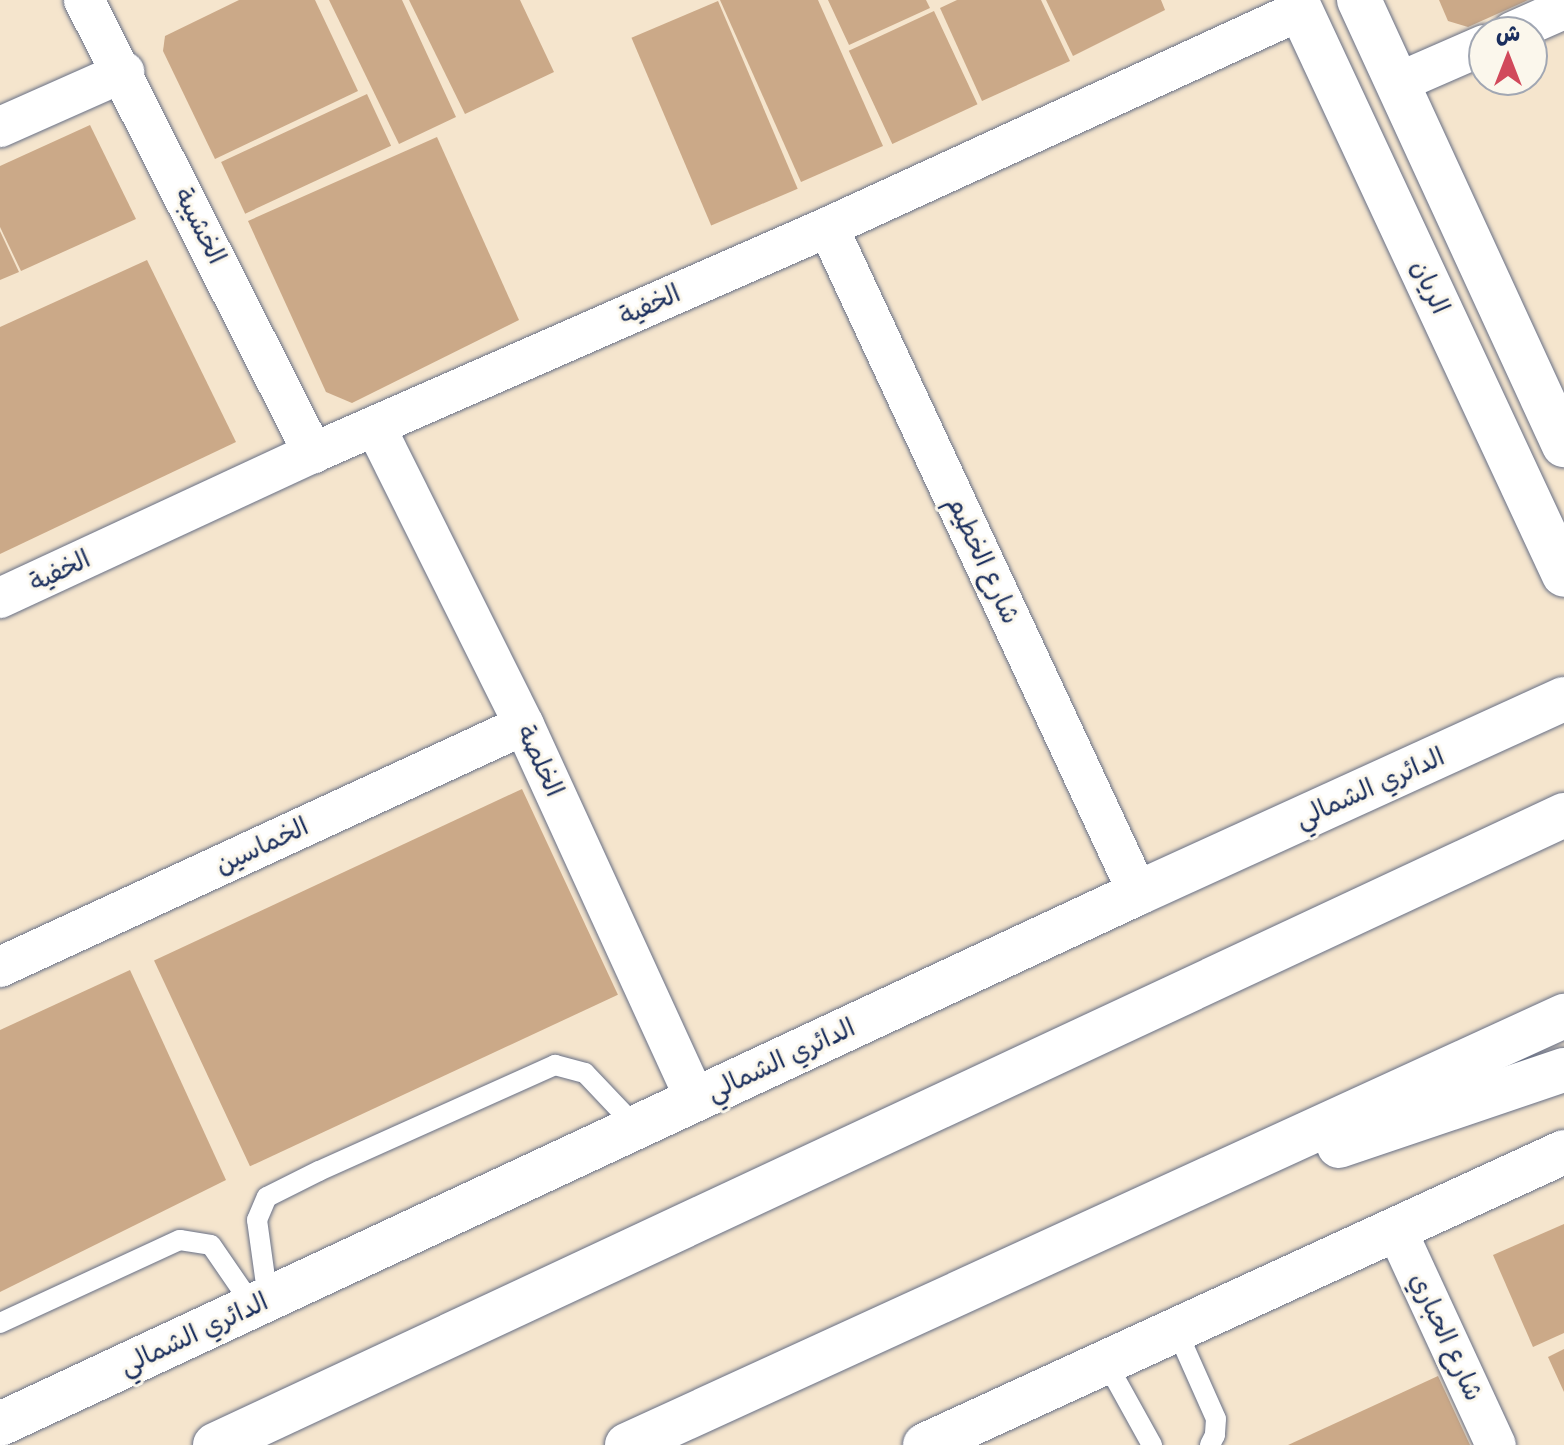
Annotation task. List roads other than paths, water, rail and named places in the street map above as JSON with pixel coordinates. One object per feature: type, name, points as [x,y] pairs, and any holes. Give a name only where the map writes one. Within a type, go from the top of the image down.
[{"type":"main road","points":[[1359,0],[1564,445]]},
{"type":"main road","name":"الريان","points":[[1298,5],[1564,575]]},
{"type":"main road","points":[[1511,724],[1564,671]]},
{"type":"main road","name":"الدائري الشمالي","points":[[0,1424],[1138,893],[1564,699]]},
{"type":"main road","points":[[1468,860],[1564,803]]},
{"type":"main road","points":[[215,1445],[1564,815]]},
{"type":"main road","points":[[627,1445],[1564,1016]]},
{"type":"main road","points":[[1125,1218],[1564,1070]]},
{"type":"main road","points":[[925,1445],[1564,1152]]},
{"type":"street","name":"الخشيبة","points":[[84,0],[124,72],[313,453]]},
{"type":"street","name":"الخفية","points":[[0,598],[313,453],[828,227],[1298,5]]},
{"type":"street","points":[[1397,83],[1468,52]]},
{"type":"street","points":[[0,127],[124,72]]},
{"type":"street","name":"شارع الخطيم","points":[[828,227],[1138,893]]},
{"type":"street","name":"الخلصة","points":[[375,426],[524,725],[696,1100]]},
{"type":"street","name":"الخماسين","points":[[0,967],[524,725]]},
{"type":"street","name":"شارع الحباري","points":[[1396,1229],[1496,1445]]},
{"type":"lane","points":[[260,1303],[257,1220],[267,1197],[319,1171],[555,1065],[585,1073],[637,1128]]},
{"type":"lane","points":[[0,1323],[180,1240],[211,1245],[260,1303]]},
{"type":"lane","points":[[1176,1329],[1216,1419],[1215,1435],[1210,1445]]},
{"type":"lane","points":[[1106,1362],[1152,1445]]}]
